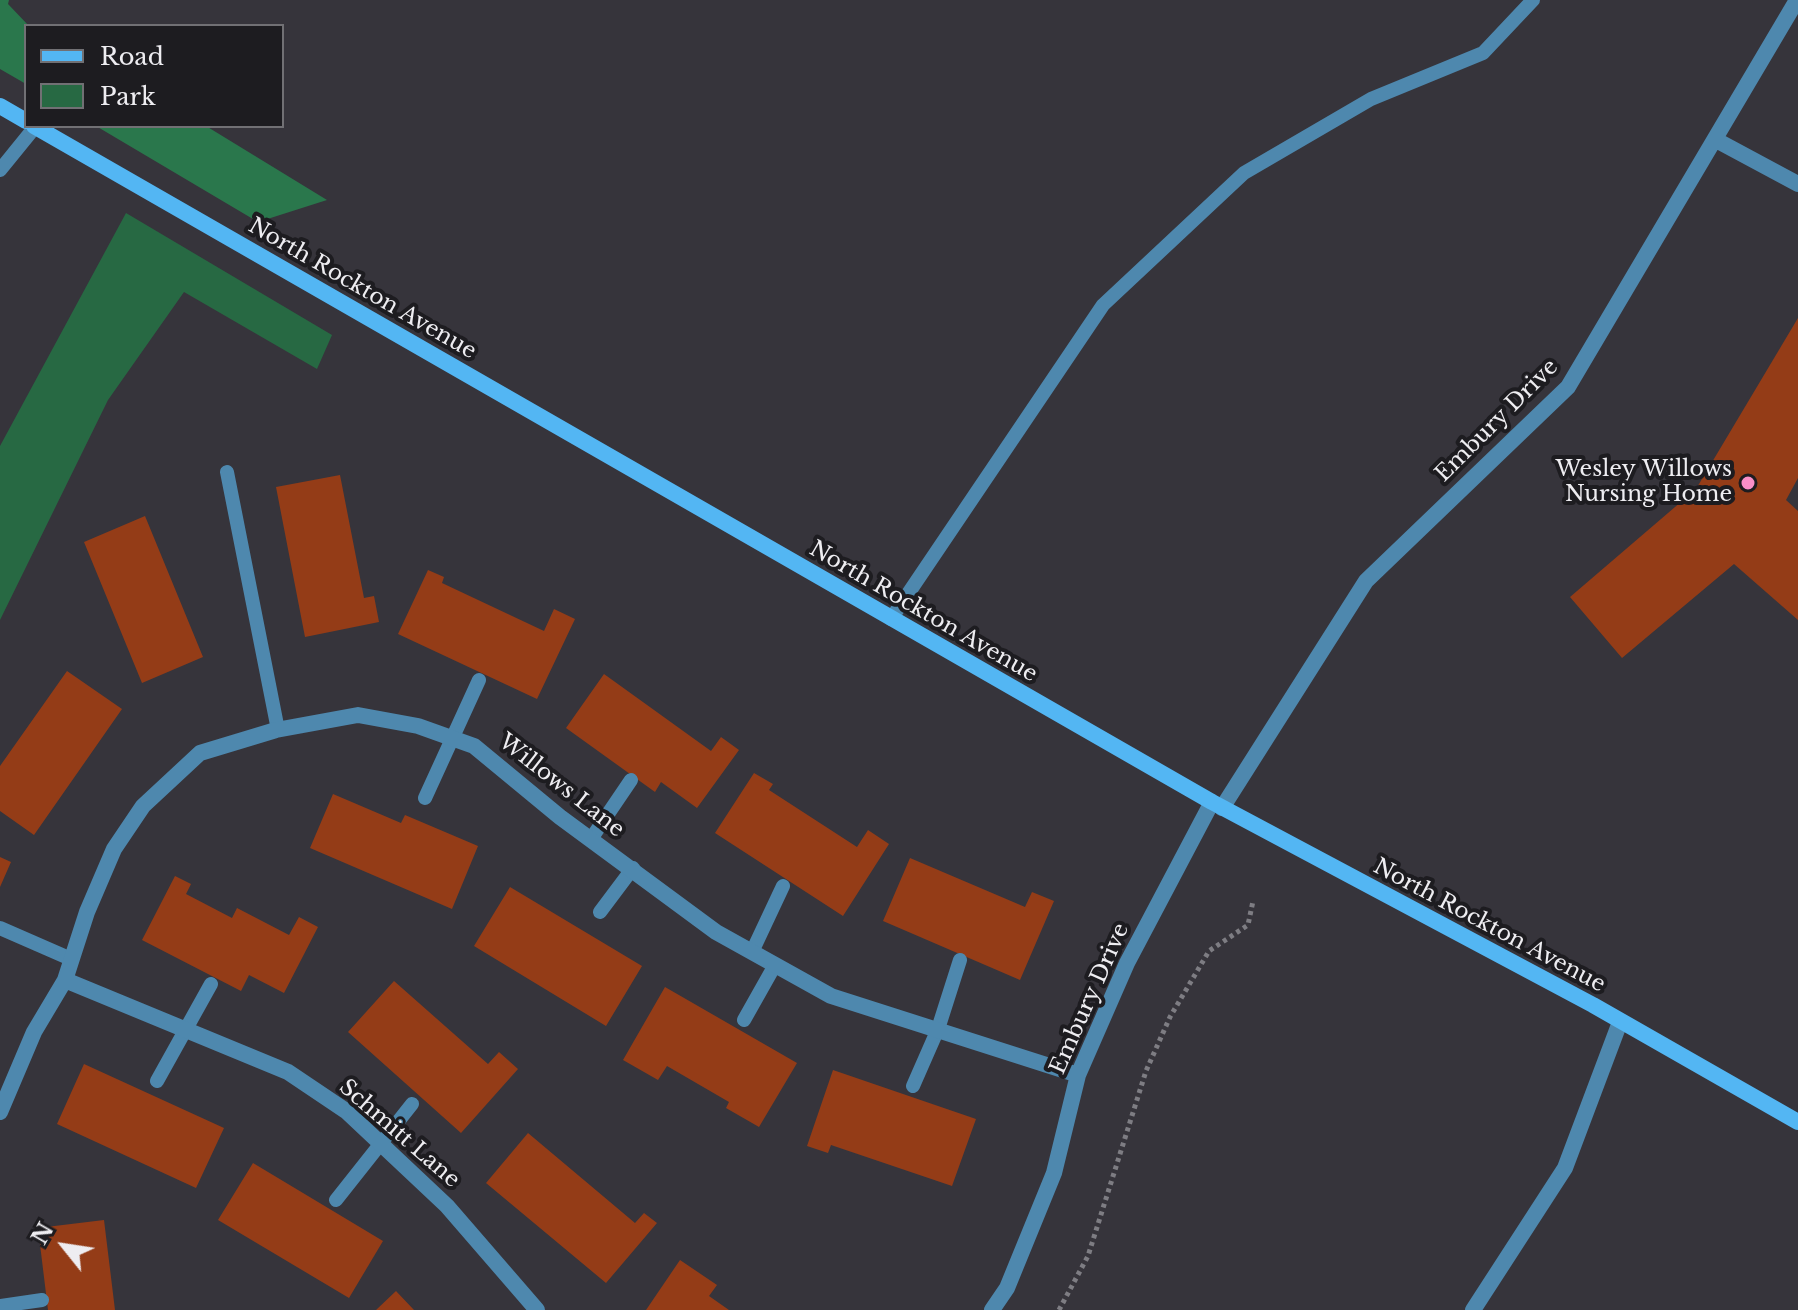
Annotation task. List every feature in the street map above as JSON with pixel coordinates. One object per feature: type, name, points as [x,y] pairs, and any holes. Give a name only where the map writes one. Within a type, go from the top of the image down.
[{"type":"street","name":"Embury Drive","points":[[992,1310],[1007,1288],[1054,1173],[1078,1075],[1127,963],[1217,805],[1366,581],[1568,387],[1797,0]]},
{"type":"street","points":[[0,106],[24,120]]},
{"type":"street","name":"North Rockton Avenue","points":[[38,128],[1217,805],[1620,1022],[1798,1122]]},
{"type":"street","points":[[1716,140],[1798,184]]},
{"type":"street","name":"Willows Lane","points":[[0,1112],[34,1032],[65,980],[114,849],[143,806],[200,753],[278,730],[358,715],[418,726],[474,746],[591,839],[716,932],[831,996],[1078,1075]]},
{"type":"street","name":"Schmitt Lane","points":[[65,980],[288,1072],[346,1111],[447,1206],[537,1310]]},
{"type":"street","points":[[1473,1310],[1565,1168],[1620,1022]]},
{"type":"lane","points":[[891,619],[1103,305],[1244,173],[1371,99],[1483,53],[1533,0]]},
{"type":"lane","points":[[0,170],[33,128]]},
{"type":"lane","points":[[227,472],[278,730]]},
{"type":"lane","points":[[425,798],[479,680]]},
{"type":"lane","points":[[591,839],[631,780]]},
{"type":"lane","points":[[600,912],[633,868]]},
{"type":"lane","points":[[752,952],[783,886]]},
{"type":"lane","points":[[0,928],[71,959]]},
{"type":"lane","points":[[913,1086],[938,1029],[960,960]]},
{"type":"lane","points":[[744,1020],[775,965]]},
{"type":"lane","points":[[157,1081],[189,1029],[211,984]]},
{"type":"lane","points":[[336,1200],[412,1104]]},
{"type":"lane","points":[[0,1306],[42,1300]]},
{"type":"path","points":[[1059,1310],[1088,1256],[1146,1071],[1170,1017],[1209,951],[1248,925],[1253,901]]},
{"type":"green space","points":[[0,0],[9,0],[8,4],[27,24],[24,24],[24,83],[0,69]]},
{"type":"green space","points":[[99,128],[209,128],[327,200],[258,222]]},
{"type":"green space","points":[[126,213],[332,335],[317,369],[184,292],[108,400],[0,620],[0,446]]},
{"type":"building","name":"Wesley Willows Nursing Home","points":[[1798,318],[1798,478],[1786,500],[1798,511],[1798,620],[1734,564],[1622,658],[1570,597],[1696,489]]},
{"type":"building","points":[[340,475],[364,598],[374,596],[379,622],[305,637],[276,487]]},
{"type":"building","points":[[145,516],[203,657],[142,683],[84,542]]},
{"type":"building","points":[[428,570],[444,577],[442,583],[544,631],[554,609],[575,619],[537,699],[398,634]]},
{"type":"building","points":[[67,671],[122,709],[34,835],[0,811],[0,766]]},
{"type":"building","points":[[604,674],[711,751],[721,737],[739,750],[697,808],[661,782],[655,792],[566,728]]},
{"type":"building","points":[[754,773],[773,784],[769,790],[857,847],[868,830],[889,844],[843,916],[715,833]]},
{"type":"building","points":[[333,794],[401,823],[405,815],[478,846],[452,909],[310,848]]},
{"type":"building","points":[[0,857],[11,862],[0,887]]},
{"type":"building","points":[[910,858],[1025,907],[1032,892],[1054,901],[1020,980],[883,921]]},
{"type":"building","points":[[175,876],[191,884],[186,894],[232,918],[237,908],[289,935],[299,917],[318,927],[284,993],[249,975],[241,991],[142,940]]},
{"type":"building","points":[[510,887],[642,966],[606,1026],[474,946]]},
{"type":"building","points":[[394,981],[488,1064],[499,1052],[518,1069],[461,1133],[348,1032]]},
{"type":"building","points":[[665,987],[797,1063],[759,1127],[726,1108],[729,1102],[667,1066],[658,1080],[623,1060]]},
{"type":"building","points":[[84,1064],[224,1128],[196,1188],[57,1124]]},
{"type":"building","points":[[833,1070],[976,1119],[952,1186],[831,1145],[828,1153],[807,1146]]},
{"type":"building","points":[[528,1133],[635,1223],[644,1213],[657,1223],[606,1283],[486,1183]]},
{"type":"building","points":[[253,1163],[383,1241],[349,1298],[218,1220]]},
{"type":"building","points":[[104,1220],[115,1310],[48,1310],[38,1228]]},
{"type":"building","points":[[680,1260],[717,1285],[709,1296],[729,1310],[646,1310]]},
{"type":"building","points":[[396,1291],[414,1310],[376,1310]]},
{"type":"place","name":"Wesley Willows Nursing Home","points":[[1748,483]]}]
